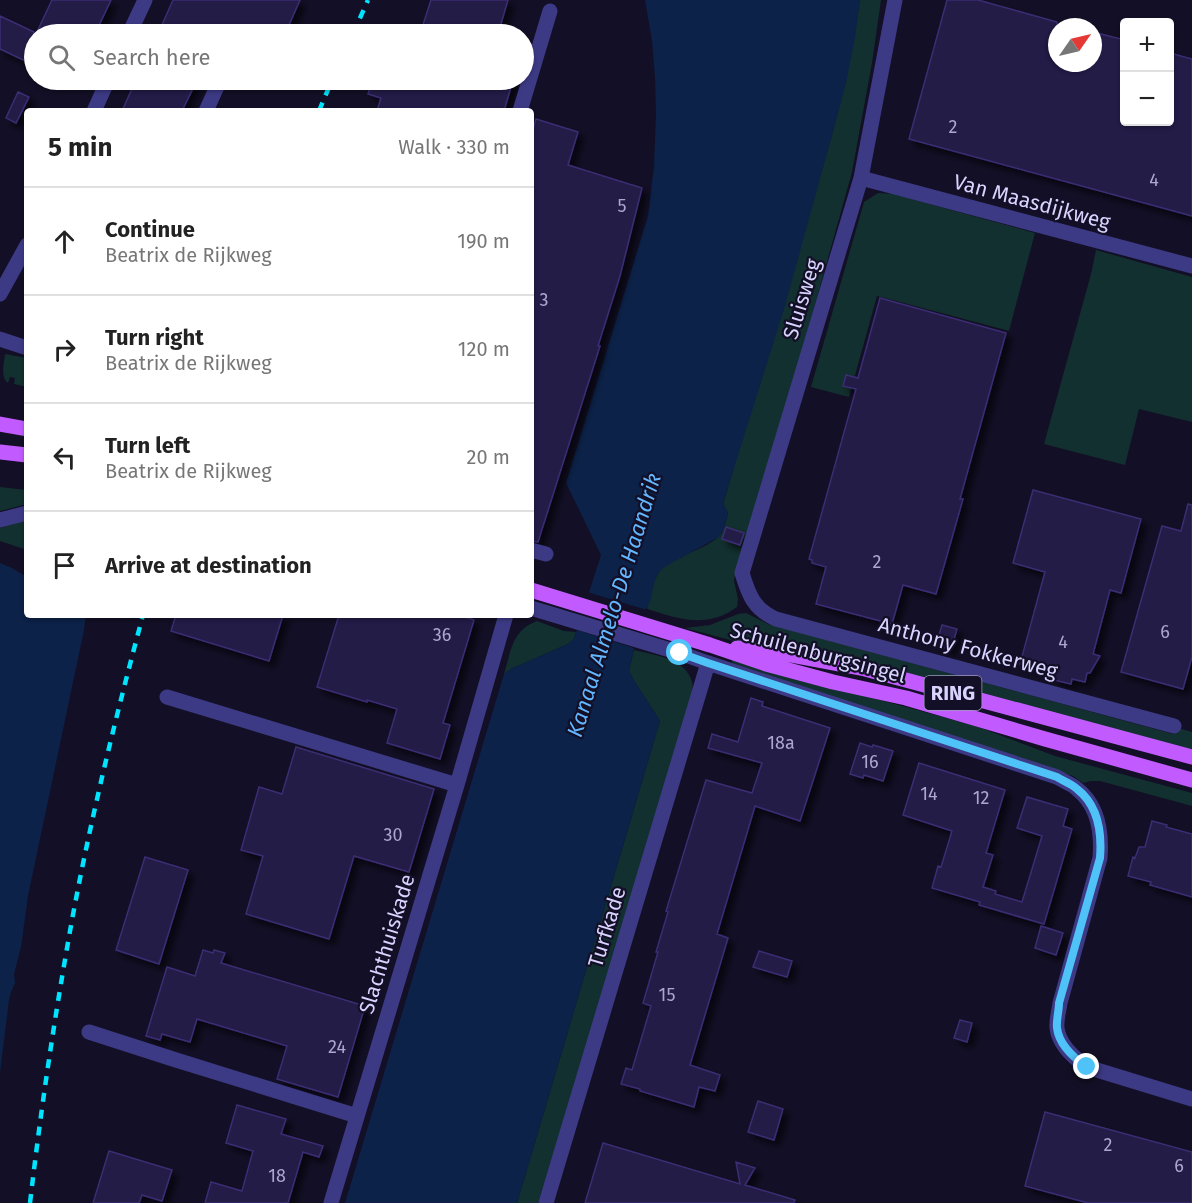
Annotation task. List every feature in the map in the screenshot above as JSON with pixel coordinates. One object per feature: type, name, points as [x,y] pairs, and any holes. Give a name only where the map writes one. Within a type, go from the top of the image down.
[{"type":"main road","points":[[0,424],[24,428]]},
{"type":"main road","points":[[0,452],[24,455]]},
{"type":"main road","name":"Schuilenburgsingel","points":[[534,591],[766,664],[906,698],[1192,780]]},
{"type":"main road","name":"Schuilenburgsingel","points":[[710,645],[769,651],[865,669],[1192,757]]},
{"type":"street","points":[[134,24],[145,0]]},
{"type":"street","name":"Sluisweg","points":[[755,604],[748,593],[742,573],[861,178],[895,0]]},
{"type":"street","points":[[534,64],[550,11]]},
{"type":"street","points":[[95,108],[103,90]]},
{"type":"street","points":[[207,108],[215,90]]},
{"type":"street","points":[[521,108],[526,90]]},
{"type":"street","name":"Van Maasdijkweg","points":[[861,178],[1192,267]]},
{"type":"street","points":[[0,294],[24,250]]},
{"type":"street","points":[[0,339],[24,347]]},
{"type":"street","points":[[0,520],[24,514]]},
{"type":"street","points":[[534,551],[546,554]]},
{"type":"street","name":"Anthony Fokkerweg","points":[[755,604],[776,619],[1174,726]]},
{"type":"street","points":[[534,609],[680,653],[1057,777],[1078,789],[1091,805],[1099,822],[1100,858],[1059,1003],[1056,1028],[1074,1059],[1087,1067],[1192,1099]]},
{"type":"street","name":"Slachthuiskade","points":[[331,1203],[505,618]]},
{"type":"street","name":"Turfkade","points":[[546,1203],[708,663]]},
{"type":"street","points":[[167,697],[457,785]]},
{"type":"street","points":[[89,1032],[357,1116]]},
{"type":"green space","points":[[860,0],[881,0],[852,172],[786,409],[736,568],[734,581],[738,599],[737,607],[726,614],[704,620],[682,619],[647,609],[659,572],[671,562],[714,540],[724,528],[728,513],[723,504],[832,135],[848,68]]},
{"type":"green space","points":[[878,193],[893,194],[1035,233],[1009,331],[877,296],[849,397],[811,387],[864,202]]},
{"type":"green space","points":[[1096,250],[1192,277],[1192,422],[1139,409],[1125,465],[1044,444]]},
{"type":"green space","points":[[5,354],[24,357],[24,386],[14,384],[15,378],[10,377],[8,383],[3,370]]},
{"type":"green space","points":[[0,487],[24,490],[24,505],[0,511]]},
{"type":"green space","points":[[24,521],[24,549],[0,541],[0,528]]},
{"type":"green space","points":[[746,613],[768,624],[1173,734],[1175,727],[1192,732],[1192,753],[685,628],[710,625]]},
{"type":"green space","points":[[537,621],[564,631],[576,632],[574,639],[504,674],[517,636]]},
{"type":"green space","points":[[634,650],[668,659],[683,668],[689,674],[692,682],[692,697],[538,1203],[517,1203],[660,721],[629,670]]},
{"type":"green space","points":[[732,660],[976,726],[1055,756],[1192,793],[1192,806],[1100,781],[1083,783],[1073,776],[732,663]]},
{"type":"water","name":"Kanaal Almelo-De Haandrik","points":[[645,0],[860,0],[846,83],[785,306],[723,503],[728,513],[724,529],[719,537],[660,571],[647,608],[643,612],[629,670],[660,721],[517,1203],[345,1203],[504,674],[574,639],[601,555],[566,483],[648,216],[654,166],[656,114],[652,41]]},
{"type":"water","points":[[0,563],[24,575],[24,618],[86,618],[28,896],[21,947],[14,974],[15,983],[9,1000],[0,1073]]},
{"type":"pier","points":[[587,592],[650,611],[646,614],[637,649],[574,629]]},
{"type":"building","points":[[52,0],[111,0],[100,24],[41,24]]},
{"type":"building","points":[[173,0],[300,0],[289,24],[162,24]]},
{"type":"building","points":[[431,0],[508,0],[501,24],[423,24]]},
{"type":"building","points":[[947,0],[978,0],[1048,19],[1048,72],[1102,72],[1102,34],[1120,39],[1120,126],[1174,126],[1174,54],[1192,59],[1192,216],[909,139]]},
{"type":"building","points":[[0,16],[24,27],[24,60],[0,49]]},
{"type":"building","points":[[131,90],[192,90],[183,108],[123,108]]},
{"type":"building","points":[[369,90],[510,90],[505,108],[378,108],[381,98],[368,94]]},
{"type":"building","points":[[18,92],[29,97],[16,123],[6,118]]},
{"type":"building","points":[[536,119],[578,132],[568,165],[642,188],[620,276],[598,346],[600,346],[538,542],[534,541],[534,126]]},
{"type":"building","points":[[880,298],[1006,333],[936,594],[903,585],[892,624],[816,604],[826,567],[812,563],[809,559],[856,389],[843,386],[846,375],[858,378]]},
{"type":"building","points":[[1033,490],[1141,519],[1121,593],[1110,590],[1093,654],[1100,656],[1090,673],[1087,673],[1085,682],[1072,679],[1071,684],[1054,680],[1055,674],[1020,664],[1045,572],[1013,563]]},
{"type":"building","points":[[1188,504],[1192,505],[1192,657],[1183,689],[1121,672],[1162,526],[1181,531]]},
{"type":"building","points":[[726,527],[744,533],[740,545],[722,539]]},
{"type":"building","points":[[175,618],[282,618],[269,661],[171,631]]},
{"type":"building","points":[[338,618],[468,618],[474,620],[443,723],[450,725],[440,759],[387,743],[397,709],[317,687]]},
{"type":"building","points":[[942,625],[957,629],[951,650],[936,645]]},
{"type":"building","points":[[751,698],[763,702],[762,706],[830,728],[800,821],[755,806],[717,934],[728,938],[690,1065],[720,1075],[715,1091],[699,1087],[694,1107],[621,1084],[626,1068],[632,1070],[651,1006],[643,1003],[668,912],[666,911],[706,780],[752,793],[762,763],[708,748],[712,734],[738,742]]},
{"type":"building","points":[[860,743],[893,751],[883,781],[864,775],[863,778],[850,774]]},
{"type":"building","points":[[296,747],[434,789],[409,872],[354,856],[329,939],[246,914],[263,856],[241,850],[259,787],[282,794]]},
{"type":"building","points":[[919,763],[1005,790],[986,853],[993,855],[983,887],[996,891],[995,894],[1022,902],[1042,836],[1017,828],[1027,797],[1068,809],[1063,826],[1072,829],[1044,924],[979,905],[980,902],[932,888],[952,831],[903,815]]},
{"type":"building","points":[[1152,821],[1192,834],[1192,897],[1128,876],[1133,857],[1135,858],[1139,847],[1145,847]]},
{"type":"building","points":[[145,857],[188,870],[159,964],[116,950]]},
{"type":"building","points":[[1041,926],[1063,933],[1056,955],[1035,948]]},
{"type":"building","points":[[203,950],[225,953],[221,963],[365,1006],[338,1097],[277,1079],[287,1046],[197,1019],[190,1042],[162,1034],[160,1040],[146,1036],[167,967],[195,976]]},
{"type":"building","points":[[759,951],[792,961],[787,977],[753,967]]},
{"type":"building","points":[[960,1020],[972,1023],[967,1042],[954,1038]]},
{"type":"building","points":[[758,1101],[783,1109],[774,1140],[748,1132]]},
{"type":"building","points":[[237,1105],[286,1119],[281,1134],[323,1146],[319,1157],[303,1152],[288,1203],[205,1203],[211,1182],[242,1191],[253,1151],[226,1143]]},
{"type":"building","points":[[1045,1112],[1192,1152],[1192,1203],[1088,1203],[1025,1186]]},
{"type":"building","points":[[603,1143],[740,1184],[736,1162],[755,1168],[745,1185],[795,1200],[794,1203],[585,1203]]},
{"type":"building","points":[[109,1151],[172,1170],[162,1201],[142,1195],[139,1203],[93,1203]]},
{"type":"railway","points":[[357,24],[368,0]]},
{"type":"railway","points":[[320,108],[328,90]]},
{"type":"railway","points":[[30,1203],[54,1026],[79,881],[104,767],[142,618]]},
{"type":"route","points":[[680,653],[1057,777],[1078,789],[1091,805],[1099,822],[1100,858],[1059,1003],[1056,1028],[1074,1059],[1087,1067]]}]
